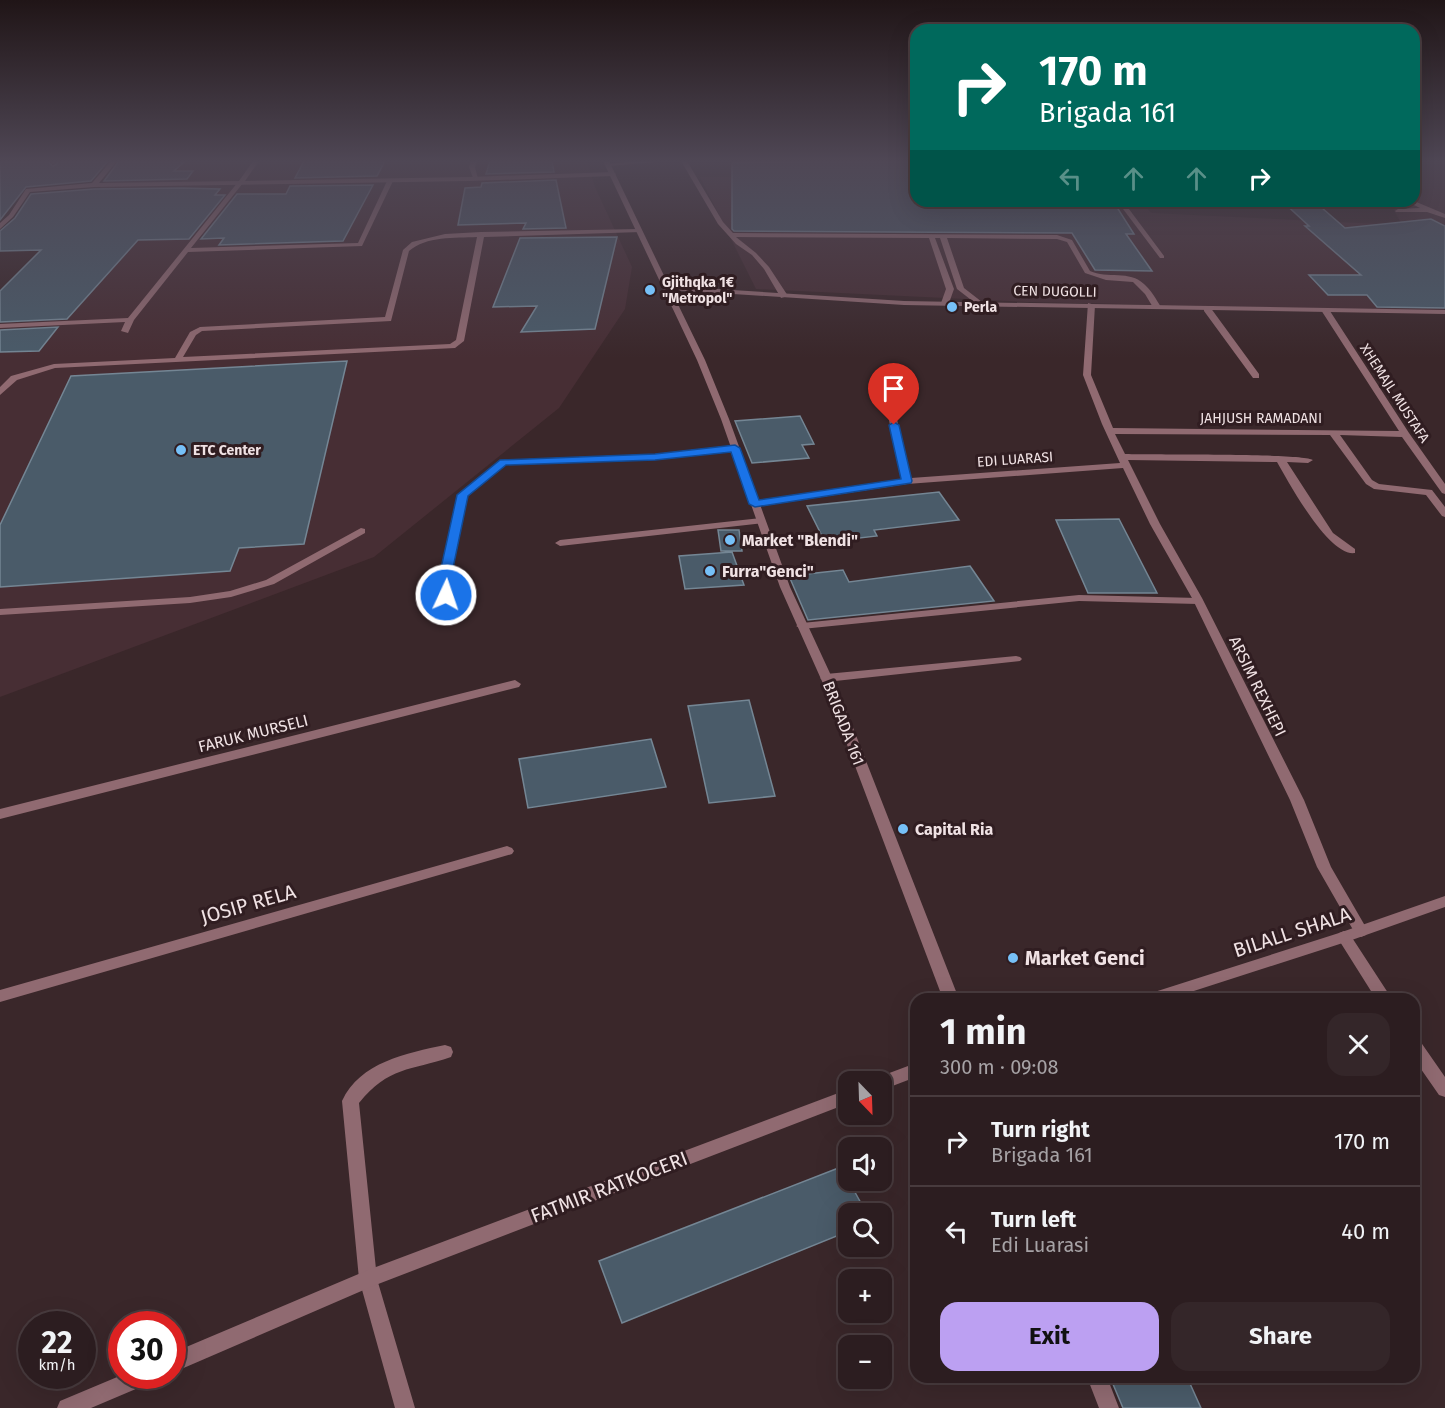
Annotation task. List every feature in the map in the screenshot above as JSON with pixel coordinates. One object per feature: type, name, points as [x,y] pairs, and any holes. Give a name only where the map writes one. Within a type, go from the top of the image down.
[{"type":"street","points":[[125,331],[130,320],[205,227]]},
{"type":"street","points":[[187,250],[360,245],[369,227]]},
{"type":"street","name":"BRIGADA 161","points":[[637,227],[701,360],[785,587],[826,678],[949,993]]},
{"type":"street","points":[[723,227],[767,268],[784,296]]},
{"type":"street","points":[[1139,227],[1162,257]]},
{"type":"street","points":[[178,359],[192,334],[200,329],[388,319],[406,250],[414,243],[429,238],[481,234],[639,231]]},
{"type":"street","points":[[0,392],[14,378],[54,366],[452,346],[460,341],[481,234]]},
{"type":"street","points":[[730,235],[931,235],[1064,239],[1070,241],[1087,272],[1100,277],[1134,278],[1141,282],[1157,307]]},
{"type":"street","points":[[931,235],[950,289],[945,303]]},
{"type":"street","points":[[943,236],[961,289],[979,303]]},
{"type":"street","name":"CEN DUGOLLI","points":[[666,288],[945,303],[1445,312]]},
{"type":"street","name":"ARSIM REXHEPI","points":[[1092,305],[1087,375],[1110,431],[1155,524],[1198,600],[1297,800],[1324,867],[1361,931]]},
{"type":"street","points":[[1207,309],[1256,376]]},
{"type":"street","name":"XHEMAJL MUSTAFA","points":[[1325,310],[1405,434],[1445,491]]},
{"type":"street","points":[[0,326],[130,320]]},
{"type":"street","points":[[890,407],[907,481]]},
{"type":"street","name":"JAHJUSH RAMADANI","points":[[1110,431],[1333,432],[1369,482],[1377,487],[1429,492],[1445,514]]},
{"type":"street","points":[[1333,432],[1405,434]]},
{"type":"street","points":[[446,595],[447,568],[463,495],[504,462],[655,457],[735,448]]},
{"type":"street","points":[[1280,459],[1329,535],[1351,551]]},
{"type":"street","points":[[1124,461],[1308,460]]},
{"type":"street","name":"EDI LUARASI","points":[[755,504],[907,481],[1124,461]]},
{"type":"street","points":[[560,543],[761,521]]},
{"type":"street","points":[[0,612],[190,600],[231,594],[270,582],[361,531]]},
{"type":"street","points":[[802,626],[1079,598],[1198,600]]},
{"type":"street","points":[[826,678],[1016,659]]},
{"type":"street","name":"FARUK MURSELI","points":[[0,814],[515,684]]},
{"type":"street","name":"JOSIP RELA","points":[[0,996],[507,851]]},
{"type":"street","name":"BILALL SHALA","points":[[1169,993],[1344,937],[1445,901]]},
{"type":"street","points":[[1344,937],[1380,993]]},
{"type":"street","points":[[405,1408],[368,1279],[350,1101],[361,1086],[379,1070],[408,1060],[445,1052]]},
{"type":"street","points":[[1420,1055],[1445,1090]]},
{"type":"street","points":[[892,1079],[910,1072]]},
{"type":"street","name":"FATMIR RATKOCERI","points":[[186,1357],[368,1279],[838,1100]]},
{"type":"street","points":[[1100,1383],[1110,1408]]},
{"type":"street","points":[[67,1408],[112,1389]]},
{"type":"shaded area","points":[[63,227],[613,227],[632,267],[625,309],[559,408],[374,557],[0,697],[0,293]]},
{"type":"shaded area","points":[[725,227],[1445,227],[1445,311],[1028,302],[756,289]]},
{"type":"building","points":[[5,227],[199,227],[189,239],[138,240],[67,319],[0,322],[0,291],[41,250],[0,251],[0,231]]},
{"type":"building","points":[[211,227],[351,227],[343,241],[219,245],[224,238],[201,239]]},
{"type":"building","points":[[524,227],[566,228],[523,229]]},
{"type":"building","points":[[732,227],[1129,227],[1134,234],[1126,234],[1152,271],[1095,270],[1072,233],[734,231]]},
{"type":"building","points":[[1306,227],[1445,227],[1445,308],[1377,307],[1367,295],[1328,295],[1309,275],[1361,275]]},
{"type":"building","points":[[617,237],[595,329],[521,332],[537,306],[493,307],[520,238]]},
{"type":"building","points":[[58,327],[39,351],[0,352],[0,330]]},
{"type":"building","name":"ETC Center","points":[[347,361],[304,544],[239,548],[230,571],[0,587],[0,525],[71,376]]},
{"type":"building","points":[[800,416],[814,444],[802,445],[809,458],[752,463],[735,421]]},
{"type":"building","points":[[939,492],[959,520],[874,530],[877,536],[825,542],[807,506]]},
{"type":"building","points":[[1119,519],[1157,593],[1088,593],[1056,520]]},
{"type":"building","name":"Market \"Blendi\"","points":[[718,530],[739,530],[742,551],[721,551]]},
{"type":"building","name":"Furra\"Genci\"","points":[[732,552],[744,585],[685,589],[679,556]]},
{"type":"building","points":[[970,566],[994,601],[808,620],[789,576],[843,570],[849,582]]},
{"type":"building","points":[[749,700],[775,796],[709,803],[688,706]]},
{"type":"building","points":[[651,739],[666,787],[528,808],[519,759]]},
{"type":"building","points":[[838,1168],[838,1191],[854,1191],[861,1203],[838,1203],[838,1235],[622,1323],[599,1261]]},
{"type":"building","points":[[1113,1383],[1190,1383],[1201,1408],[1123,1408]]},
{"type":"place","name":"Gjithqka 1€ \"Metropol\"","points":[[650,290]]},
{"type":"place","name":"Perla","points":[[952,307]]},
{"type":"place","name":"ETC Center","points":[[181,450]]},
{"type":"place","name":"Market \"Blendi\"","points":[[730,540]]},
{"type":"place","name":"Furra\"Genci\"","points":[[710,571]]},
{"type":"place","name":"Capital Ria","points":[[903,829]]},
{"type":"place","name":"Market Genci","points":[[1013,958]]},
{"type":"route","points":[[446,595],[447,568],[463,495],[504,462],[655,457],[735,448],[755,504],[907,481],[894,425]]}]
